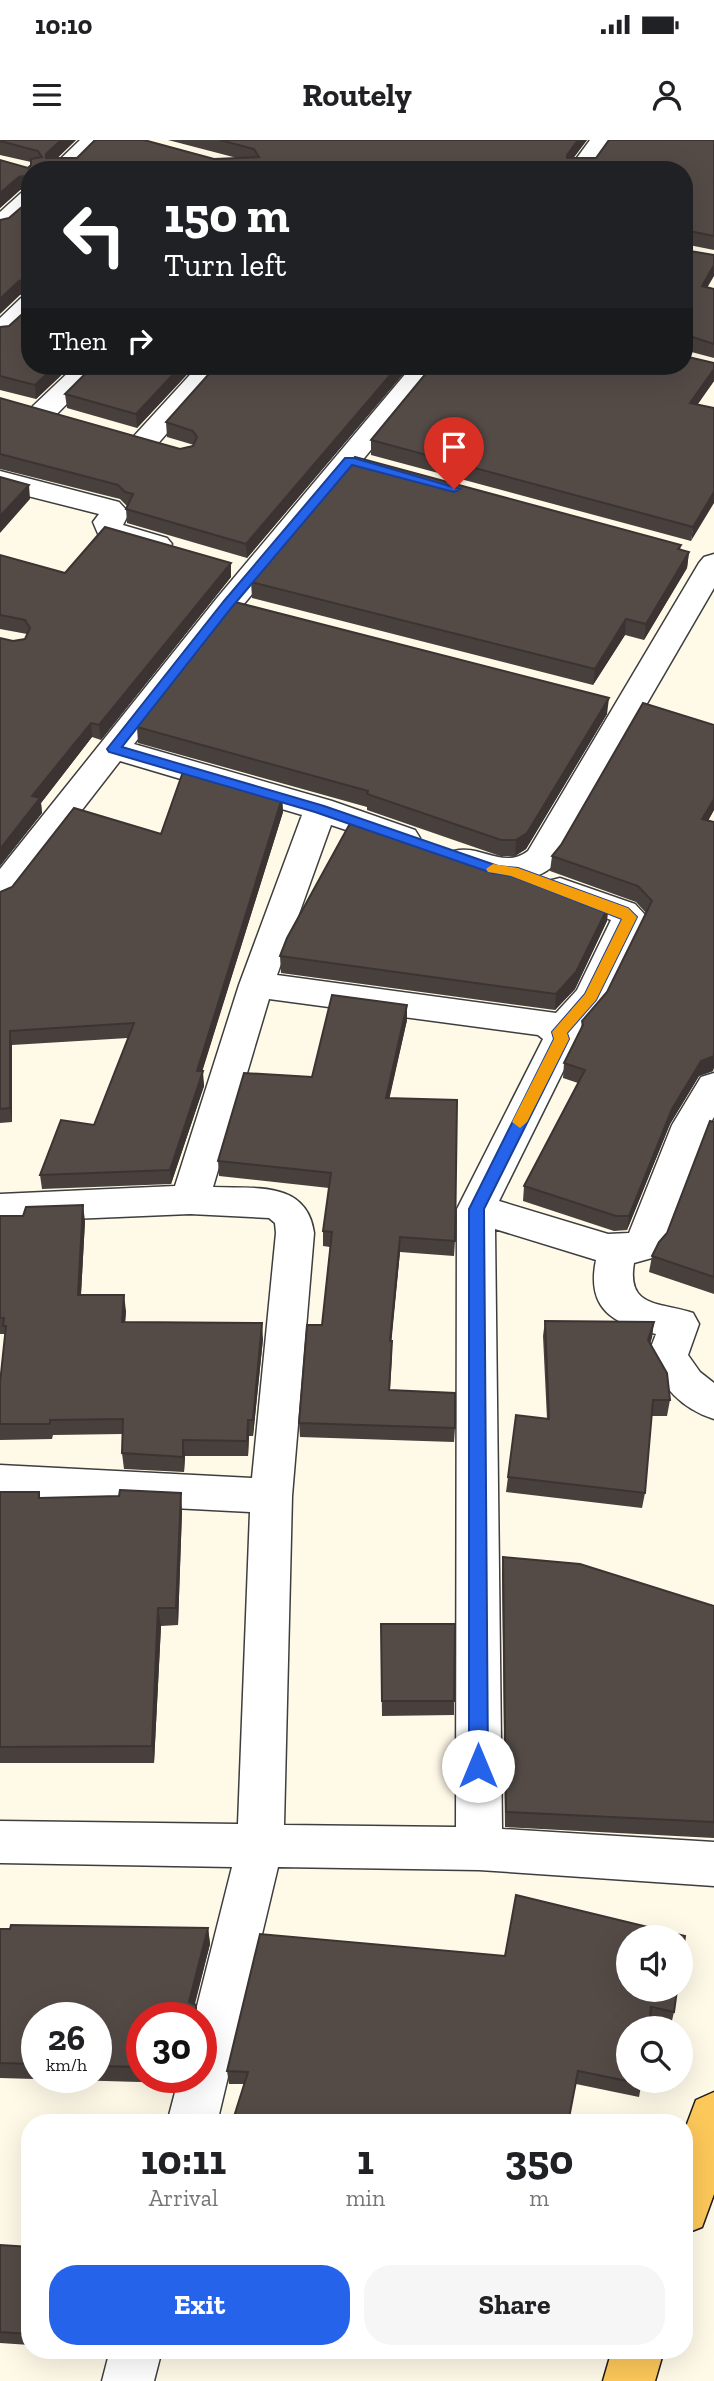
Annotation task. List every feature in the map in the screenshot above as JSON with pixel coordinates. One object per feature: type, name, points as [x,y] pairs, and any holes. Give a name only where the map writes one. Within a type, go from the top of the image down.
[{"type":"main road","points":[[693,2181],[714,2117]]},
{"type":"street","points":[[71,161],[94,140]]},
{"type":"street","points":[[587,161],[602,140]]},
{"type":"street","points":[[1,224],[21,206]]},
{"type":"street","points":[[0,332],[21,312]]},
{"type":"street","points":[[44,413],[81,375]]},
{"type":"street","points":[[144,442],[204,375]]},
{"type":"street","points":[[0,892],[114,749],[241,608],[242,568],[363,464],[420,375]]},
{"type":"street","points":[[0,480],[108,508],[116,513],[108,523],[109,530],[189,553]]},
{"type":"street","points":[[513,872],[530,869],[540,859],[614,703],[705,558]]},
{"type":"street","points":[[114,749],[320,809],[497,870],[513,872],[623,912],[630,917],[591,997],[559,1032]]},
{"type":"street","points":[[190,1200],[256,985],[320,809]]},
{"type":"street","points":[[256,985],[546,1023],[559,1032],[561,1039],[476,1209],[478,1849]]},
{"type":"street","points":[[476,1209],[608,1249],[638,1248],[648,1238],[690,1125],[714,1086]]},
{"type":"street","points":[[0,1208],[190,1200],[272,1204],[285,1209],[293,1218],[295,1233],[271,1496],[260,1846],[194,2114]]},
{"type":"street","points":[[617,1249],[612,1282],[617,1300],[626,1310],[679,1324],[668,1355],[675,1373],[686,1385],[714,1403]]},
{"type":"street","points":[[0,1482],[271,1496]]},
{"type":"street","points":[[0,1842],[478,1849],[714,1864]]},
{"type":"street","points":[[128,2381],[134,2359]]},
{"type":"building","points":[[61,140],[46,154],[46,158],[77,158],[95,140],[144,140],[214,159],[259,157],[254,149],[220,140],[578,140],[567,158],[596,158],[609,140],[714,140],[714,236],[693,232],[693,161],[31,161],[42,157],[38,151],[0,141]]},
{"type":"building","points":[[0,160],[21,166],[21,177],[0,193]]},
{"type":"building","points":[[21,208],[21,281],[0,299],[0,220],[9,218]]},
{"type":"building","points":[[693,252],[714,255],[714,265],[702,286],[714,289],[714,344],[693,337]]},
{"type":"building","points":[[21,315],[21,375],[46,375],[35,385],[0,376],[0,327],[9,326]]},
{"type":"building","points":[[693,358],[714,363],[714,369],[690,403],[714,408],[714,492],[693,527],[371,440],[425,375],[693,375]]},
{"type":"building","points":[[84,375],[173,375],[136,414],[65,394]]},
{"type":"building","points":[[208,375],[390,375],[246,544],[126,509],[133,494],[125,492],[118,485],[0,454],[0,398],[180,449],[193,446],[197,437],[193,431],[166,422]]},
{"type":"building","points":[[355,457],[681,545],[678,549],[689,552],[646,624],[626,619],[595,669],[251,582]]},
{"type":"building","points":[[0,477],[29,485],[0,516]]},
{"type":"building","points":[[105,527],[231,563],[99,725],[91,723],[32,796],[40,798],[0,849],[0,638],[13,641],[25,639],[30,628],[25,620],[0,615],[0,555],[65,573]]},
{"type":"building","points":[[235,602],[609,698],[527,833],[516,840],[501,840],[367,794],[368,791],[137,727]]},
{"type":"building","points":[[643,703],[714,725],[714,799],[702,819],[714,822],[714,1056],[701,1061],[672,1109],[629,1216],[616,1216],[524,1186],[585,1070],[564,1063],[583,1025],[582,1021],[607,992],[652,901],[638,886],[552,856],[561,845]]},
{"type":"building","points":[[184,769],[282,798],[197,1071],[203,1071],[170,1170],[40,1175],[61,1120],[94,1125],[134,1023],[10,1031],[10,1108],[0,1109],[0,892],[12,887],[74,808],[161,834]]},
{"type":"building","points":[[353,818],[485,864],[507,868],[609,905],[576,972],[556,994],[280,956],[287,938]]},
{"type":"building","points":[[332,995],[407,1005],[386,1098],[457,1100],[455,1241],[400,1237],[390,1341],[389,1390],[455,1393],[455,1428],[299,1423],[307,1325],[322,1325],[332,1232],[323,1231],[331,1173],[218,1161],[244,1073],[312,1077]]},
{"type":"building","points":[[710,1121],[714,1122],[714,1277],[652,1256],[667,1233]]},
{"type":"building","points":[[83,1205],[78,1295],[124,1295],[122,1322],[262,1323],[253,1420],[248,1420],[247,1441],[183,1440],[183,1457],[122,1453],[123,1419],[0,1424],[0,1383],[6,1326],[3,1326],[4,1318],[0,1318],[0,1216],[23,1216],[26,1207]]},
{"type":"building","points":[[545,1321],[654,1322],[648,1340],[667,1373],[670,1400],[653,1400],[645,1493],[508,1477],[516,1415],[549,1419]]},
{"type":"building","points":[[120,1490],[181,1493],[176,1608],[158,1608],[152,1746],[0,1747],[0,1492],[39,1492],[39,1498],[119,1496]]},
{"type":"building","points":[[503,1557],[580,1564],[714,1606],[714,1822],[506,1812]]},
{"type":"building","points":[[381,1624],[455,1624],[454,1701],[382,1701]]},
{"type":"building","points":[[516,1895],[640,1925],[616,1925],[616,2002],[675,2002],[674,2012],[651,2007],[650,2016],[616,2016],[616,2079],[578,2071],[570,2114],[235,2114],[248,2072],[227,2071],[260,1934],[505,1956]]},
{"type":"building","points":[[11,1925],[208,1928],[189,2002],[126,2002],[126,2067],[112,2066],[112,2002],[21,2002],[21,2064],[0,2063],[0,1929],[10,1929]]},
{"type":"building","points":[[0,2245],[21,2246],[21,2333],[0,2332]]},
{"type":"slow traffic","points":[[493,869],[513,872],[623,912],[630,917],[591,997],[559,1032],[561,1039],[520,1122]]},
{"type":"route","points":[[454,489],[349,460],[228,604],[114,749],[320,809],[497,870],[513,872],[623,912],[630,917],[591,997],[559,1032],[561,1039],[476,1209],[478,1766]]}]
